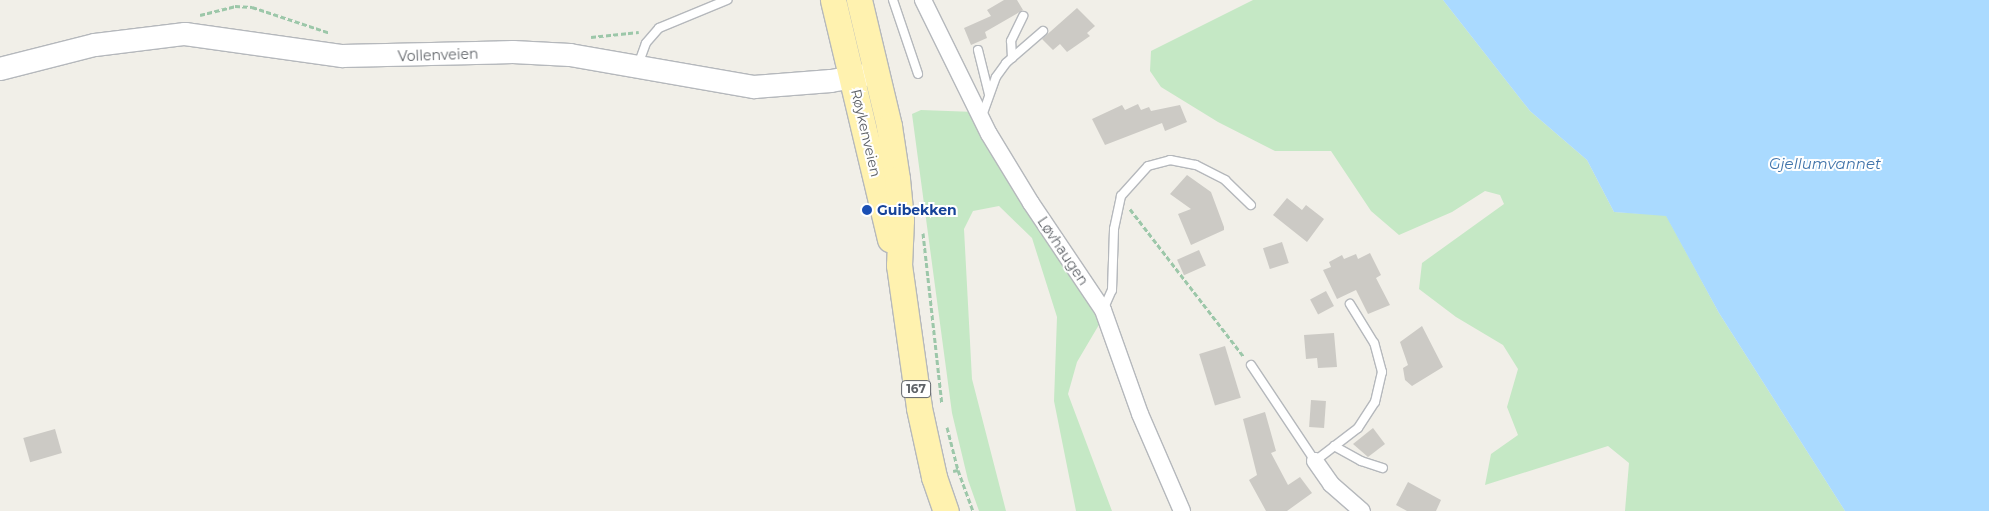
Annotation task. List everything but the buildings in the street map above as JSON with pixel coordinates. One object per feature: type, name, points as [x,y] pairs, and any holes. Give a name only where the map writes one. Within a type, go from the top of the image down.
[{"type":"main road","name":"Røykenveien","points":[[834,0],[865,75],[897,179],[901,220],[899,265],[919,408],[942,509]]},
{"type":"main road","name":"Røykenveien","points":[[859,0],[865,75]]},
{"type":"main road","name":"Vollenveien","points":[[0,70],[95,45],[185,34],[342,56],[537,53],[638,66],[754,87],[865,75]]},
{"type":"street","name":"Løvhaugen","points":[[922,0],[981,118],[1031,203],[1103,310],[1140,414],[1182,511]]},
{"type":"street","points":[[1315,461],[1331,484],[1362,511]]},
{"type":"lane","points":[[638,66],[646,43],[659,28],[727,0]]},
{"type":"lane","points":[[893,0],[918,74]]},
{"type":"lane","points":[[1012,58],[1012,41],[1023,16]]},
{"type":"lane","points":[[981,118],[996,77],[1012,58],[1043,31]]},
{"type":"lane","points":[[978,50],[989,94]]},
{"type":"lane","points":[[1103,310],[1112,290],[1114,229],[1121,196],[1148,166],[1170,160],[1196,165],[1225,180],[1251,205]]},
{"type":"lane","points":[[1251,365],[1315,461],[1358,428],[1375,402],[1382,372],[1374,343],[1350,304]]},
{"type":"lane","points":[[1334,446],[1361,461],[1383,468]]},
{"type":"path","points":[[190,15],[235,6],[252,7],[332,33]]},
{"type":"path","points":[[588,37],[609,38],[659,28]]},
{"type":"path","points":[[1121,196],[1251,365]]},
{"type":"path","points":[[958,470],[973,511]]},
{"type":"green space","points":[[1253,0],[1443,0],[1530,111],[1587,160],[1614,212],[1666,215],[1719,313],[1845,511],[1625,511],[1629,463],[1608,446],[1485,485],[1491,454],[1518,435],[1507,407],[1518,369],[1503,345],[1456,317],[1419,289],[1422,263],[1504,204],[1500,195],[1485,191],[1452,212],[1399,235],[1371,211],[1331,151],[1275,151],[1218,122],[1161,87],[1150,71],[1151,51]]},
{"type":"green space","points":[[921,110],[975,112],[1100,323],[1077,362],[1068,394],[1112,511],[1076,511],[1054,401],[1057,317],[1032,238],[999,206],[973,211],[964,229],[972,379],[1006,511],[979,511],[968,480],[952,413],[912,114]]},
{"type":"water","name":"Gjellumvannet","points":[[1443,0],[1989,0],[1989,511],[1845,511],[1719,313],[1666,216],[1614,212],[1587,160],[1530,111]]},
{"type":"place","name":"Guibekken","points":[[867,210]]}]
